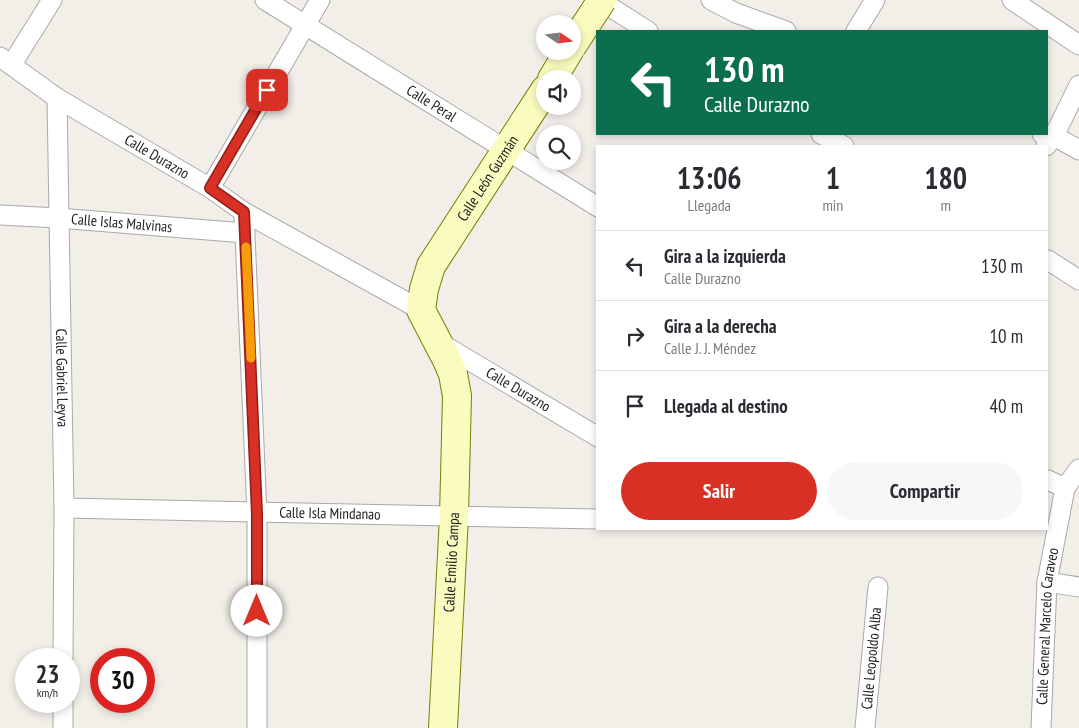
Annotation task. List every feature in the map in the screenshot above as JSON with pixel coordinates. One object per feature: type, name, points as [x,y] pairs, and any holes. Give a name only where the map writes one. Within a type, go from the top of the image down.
[{"type":"street","points":[[6,60],[52,0]]},
{"type":"street","name":"Calle Peral","points":[[265,0],[596,206]]},
{"type":"street","points":[[210,188],[320,0]]},
{"type":"street","points":[[581,31],[600,0],[646,30]]},
{"type":"street","points":[[711,0],[736,13],[783,30]]},
{"type":"street","points":[[857,30],[875,0]]},
{"type":"street","points":[[1012,0],[1079,45]]},
{"type":"street","name":"Calle Durazno","points":[[6,60],[57,98],[210,188],[244,212],[421,310],[440,343],[453,374],[457,396]]},
{"type":"street","points":[[1079,84],[1047,139],[1079,150]]},
{"type":"street","name":"Calle Gabriel Leyva","points":[[57,98],[64,508],[63,648]]},
{"type":"street","name":"Calle León Guzmán","points":[[421,310],[424,289],[431,266],[508,151],[536,105]]},
{"type":"street","points":[[824,135],[842,145]]},
{"type":"street","points":[[244,212],[257,514],[256,728]]},
{"type":"street","name":"Calle Islas Malvinas","points":[[0,215],[245,233]]},
{"type":"street","points":[[1048,260],[1079,280]]},
{"type":"street","name":"Calle Durazno","points":[[440,343],[596,436]]},
{"type":"street","name":"Calle Emilio Campa","points":[[443,728],[454,516],[457,396]]},
{"type":"street","name":"Calle General Marcelo Caraveo","points":[[1041,728],[1047,582],[1065,488],[1079,469]]},
{"type":"street","points":[[1048,480],[1065,488]]},
{"type":"street","name":"Calle Isla Mindanao","points":[[64,508],[257,514],[596,519]]},
{"type":"street","points":[[1047,582],[1079,587]]},
{"type":"street","name":"Calle Leopoldo Alba","points":[[865,728],[878,587]]},
{"type":"street","points":[[63,713],[63,728]]},
{"type":"slow traffic","points":[[246,247],[251,358]]},
{"type":"route","points":[[257,611],[257,514],[244,212],[210,188],[267,90]]}]
